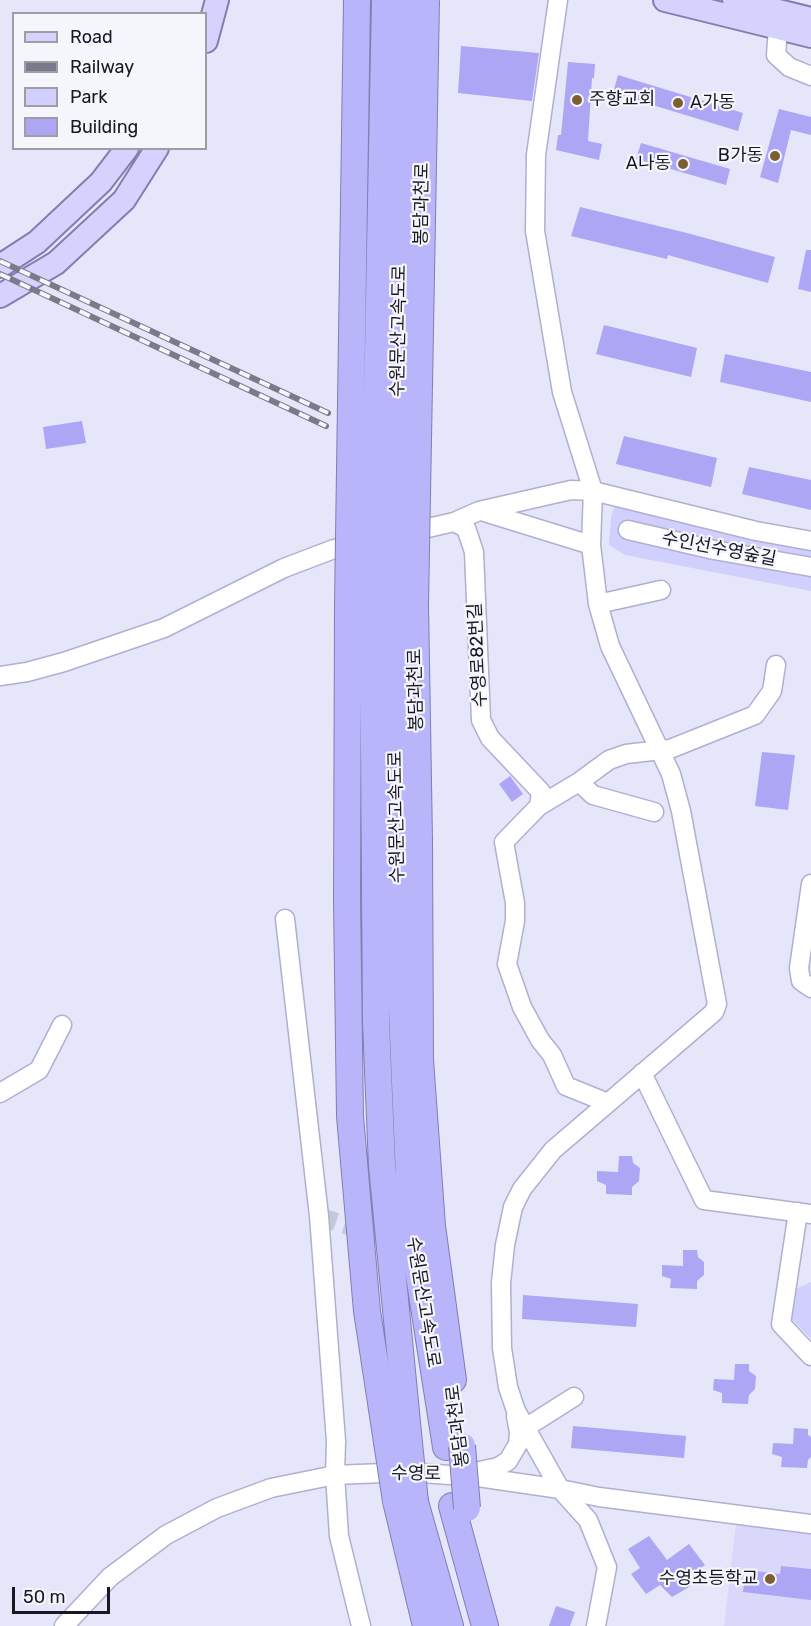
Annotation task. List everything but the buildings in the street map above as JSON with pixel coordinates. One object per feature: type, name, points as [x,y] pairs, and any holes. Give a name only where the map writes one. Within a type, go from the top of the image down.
[{"type":"highway","name":"봉담과천로","points":[[357,0],[382,604],[419,840],[420,1060],[432,1226],[460,1507]]},
{"type":"highway","name":"수원문산고속도로","points":[[382,604],[385,0]]},
{"type":"highway","name":"수원문산고속도로","points":[[382,604],[406,0]]},
{"type":"highway","name":"봉담과천로","points":[[406,1502],[398,1443],[367,1311],[350,1116],[347,900],[382,604],[426,0]]},
{"type":"highway","points":[[406,1502],[426,1626]]},
{"type":"highway","points":[[406,1502],[450,1626]]},
{"type":"highway","points":[[460,1507],[485,1626]]},
{"type":"highway","points":[[460,1507],[498,1626]]},
{"type":"main road","points":[[207,38],[218,0]]},
{"type":"main road","points":[[665,0],[811,36]]},
{"type":"main road","points":[[734,0],[811,20]]},
{"type":"main road","points":[[0,266],[37,242],[101,182],[125,150]]},
{"type":"main road","points":[[0,296],[56,263],[124,200],[156,150]]},
{"type":"street","points":[[558,0],[536,155],[535,231],[562,392],[592,491],[591,545],[598,604],[610,646],[671,774],[681,811],[717,1007],[553,1150],[538,1166],[513,1207],[505,1245],[501,1283],[502,1348],[508,1387],[516,1411],[560,1489],[588,1520],[607,1567],[596,1626]]},
{"type":"street","points":[[778,28],[776,55],[789,67],[811,76]]},
{"type":"street","points":[[0,676],[27,672],[64,662],[164,628],[249,584],[334,549],[454,522],[479,511],[571,490],[592,491],[756,531],[811,541]]},
{"type":"street","points":[[479,511],[591,545]]},
{"type":"street","name":"수영로82번길","points":[[454,522],[466,528],[474,552],[481,720],[490,738],[541,792],[539,806]]},
{"type":"street","name":"수인선수영숲길","points":[[628,530],[714,550],[811,567]]},
{"type":"street","points":[[598,604],[661,590]]},
{"type":"street","points":[[608,1103],[566,1086],[552,1055],[540,1040],[522,1007],[507,964],[515,921],[515,903],[504,842],[539,806],[579,782],[609,760],[626,754],[661,750],[755,715],[772,691],[776,665]]},
{"type":"street","points":[[579,782],[593,795],[654,812]]},
{"type":"street","points":[[811,884],[799,968],[801,981],[811,988]]},
{"type":"street","points":[[285,919],[319,1216],[336,1441],[335,1475],[339,1536],[361,1626]]},
{"type":"street","points":[[0,1093],[39,1070],[62,1025]]},
{"type":"street","points":[[642,1073],[704,1200],[804,1213],[781,1324],[811,1356]]},
{"type":"street","points":[[525,1428],[574,1397]]},
{"type":"street","points":[[452,1475],[487,1470],[508,1461],[518,1444],[516,1411]]},
{"type":"street","name":"수영로","points":[[64,1626],[110,1577],[166,1535],[217,1508],[271,1488],[335,1475],[407,1472],[452,1475],[560,1489],[599,1497],[811,1524]]},
{"type":"shaded area","name":"수영초등학교","points":[[736,1523],[811,1532],[811,1626],[724,1626]]},
{"type":"green space","points":[[616,502],[811,547],[811,591],[625,555],[609,545],[611,517]]},
{"type":"green space","points":[[811,1282],[811,1339],[788,1315],[791,1291]]},
{"type":"tunnel","points":[[319,1216],[400,1244]]},
{"type":"railway","points":[[0,261],[328,413]]},
{"type":"railway","points":[[0,274],[326,426]]},
{"type":"place","name":"주향교회","points":[[577,100]]},
{"type":"place","name":"A가동","points":[[678,103]]},
{"type":"place","name":"B가동","points":[[775,156]]},
{"type":"place","name":"A나동","points":[[683,164]]},
{"type":"place","name":"수영초등학교","points":[[770,1579]]}]
